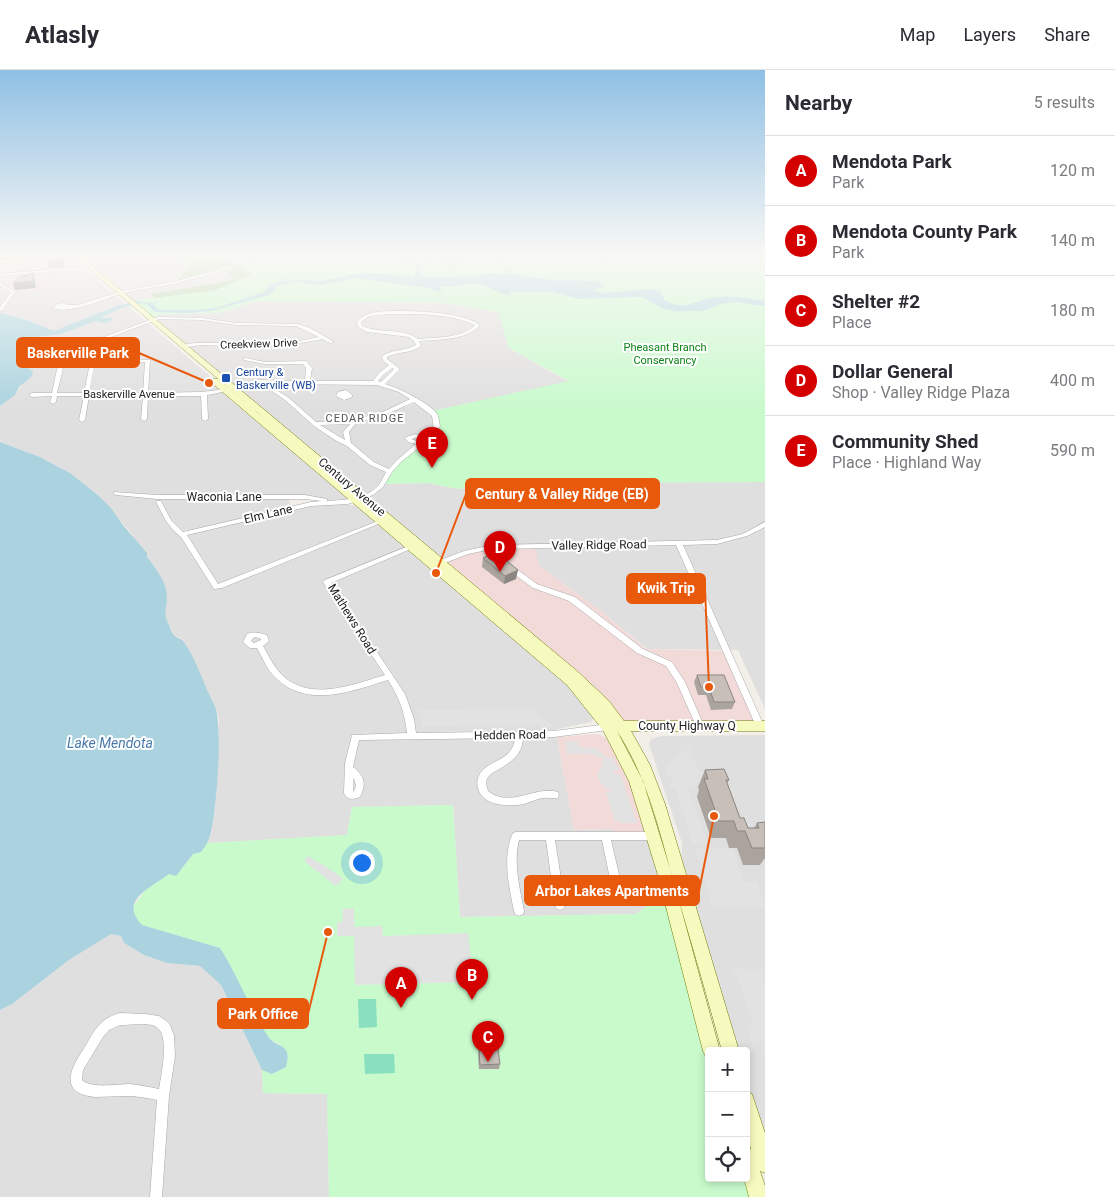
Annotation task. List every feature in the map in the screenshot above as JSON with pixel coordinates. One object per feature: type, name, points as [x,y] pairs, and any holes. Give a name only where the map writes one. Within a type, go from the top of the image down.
[{"type":"main road","name":"Century Avenue","points":[[133,308],[153,320],[230,389]]},
{"type":"main road","name":"Century Avenue","points":[[153,320],[230,389],[437,564],[571,682],[600,715],[614,726]]},
{"type":"main road","name":"Century Avenue","points":[[359,498],[380,522],[411,547],[437,564]]},
{"type":"main road","name":"County Highway Q","points":[[614,726],[762,726]]},
{"type":"main road","points":[[614,726],[634,776],[653,836],[711,1047]]},
{"type":"main road","points":[[614,726],[645,769],[658,801],[730,1047]]},
{"type":"main road","points":[[750,1113],[765,1164]]},
{"type":"main road","points":[[750,1169],[759,1197]]},
{"type":"street","points":[[382,384],[397,369],[385,360],[384,357],[387,354],[414,350],[419,346],[418,340],[408,334],[369,332],[359,326],[359,322],[363,317],[370,314],[387,312],[429,314],[471,321],[478,325],[473,331],[462,334],[418,340]]},
{"type":"street","name":"Creekview Drive","points":[[153,320],[202,319],[236,324],[297,326],[323,337]]},
{"type":"street","points":[[55,345],[79,346],[153,320]]},
{"type":"street","name":"Creekview Drive","points":[[184,346],[196,343],[210,345],[283,345],[323,337]]},
{"type":"street","points":[[323,337],[332,342]]},
{"type":"street","points":[[82,420],[95,347],[92,342]]},
{"type":"street","points":[[57,357],[62,346]]},
{"type":"street","points":[[93,359],[143,359],[148,362],[144,419]]},
{"type":"street","points":[[246,359],[265,363],[304,362],[308,368],[307,382]]},
{"type":"street","points":[[374,383],[391,364]]},
{"type":"street","points":[[53,402],[60,370]]},
{"type":"street","name":"Baskerville Avenue","points":[[32,395],[204,394],[255,382],[374,383],[397,389],[415,399],[432,412],[436,418],[436,430],[427,439]]},
{"type":"street","points":[[272,382],[274,391],[284,396],[296,410],[336,439],[348,444],[375,467],[390,471]]},
{"type":"street","points":[[339,382],[342,393]]},
{"type":"street","points":[[204,394],[205,419]]},
{"type":"street","points":[[315,424],[354,422],[382,414],[415,399]]},
{"type":"street","points":[[348,444],[346,432],[354,422]]},
{"type":"street","points":[[421,444],[410,441],[408,438],[414,436],[427,439]]},
{"type":"street","points":[[359,498],[379,488],[390,471],[427,439]]},
{"type":"street","name":"Waconia Lane","points":[[116,493],[157,497],[305,497],[331,502]]},
{"type":"street","name":"Elm Lane","points":[[183,534],[310,504],[359,498]]},
{"type":"street","points":[[159,502],[178,532],[183,534],[214,586],[219,587]]},
{"type":"street","points":[[210,592],[380,522]]},
{"type":"street","name":"Valley Ridge Road","points":[[437,564],[466,552],[485,547],[679,544],[724,541],[745,535],[765,524]]},
{"type":"street","points":[[757,529],[765,534]]},
{"type":"street","points":[[679,544],[762,726]]},
{"type":"street","name":"Mathews Road","points":[[411,547],[327,582],[406,705],[412,736]]},
{"type":"street","points":[[485,547],[535,586],[565,596],[579,604],[640,651],[669,664],[681,682],[700,726]]},
{"type":"street","points":[[259,645],[281,679],[290,685],[307,691],[341,692],[389,677]]},
{"type":"street","name":"Hedden Road","points":[[350,769],[355,737],[568,733],[614,726]]},
{"type":"street","points":[[519,735],[519,742],[514,754],[484,776],[481,784],[483,791],[491,798],[516,802],[545,794],[556,795]]},
{"type":"street","points":[[519,911],[515,893],[514,839],[516,836],[606,838],[653,836]]},
{"type":"street","points":[[550,837],[560,905]]},
{"type":"street","points":[[606,838],[615,879]]},
{"type":"street","points":[[156,1197],[163,1096],[169,1061],[168,1036],[164,1025],[158,1022],[125,1020],[108,1022],[78,1069],[76,1078],[78,1083],[87,1090],[96,1092],[125,1090],[163,1096]]},
{"type":"shaded area","points":[[0,307],[128,307],[355,500],[331,502],[320,499],[289,499],[291,510],[322,505],[351,505],[359,507],[570,688],[594,718],[591,722],[553,730],[437,732],[437,736],[470,738],[557,737],[574,830],[613,829],[653,836],[668,891],[636,914],[460,917],[453,805],[352,807],[347,835],[207,843],[211,834],[215,800],[219,719],[215,705],[209,697],[194,661],[181,638],[175,636],[167,621],[164,608],[167,597],[165,586],[143,548],[137,543],[132,534],[99,496],[70,473],[40,457],[0,442],[0,406],[15,395],[24,381],[32,376],[30,367],[18,357],[20,352],[35,337],[48,333],[50,330],[30,321],[0,313]]},
{"type":"shaded area","points":[[239,307],[464,307],[498,312],[509,348],[569,382],[432,411],[436,430],[383,484],[428,483],[458,489],[507,483],[765,482],[765,709],[738,650],[647,649],[601,611],[539,566],[441,562],[150,317],[164,314],[219,313]]},
{"type":"shaded area","points":[[535,546],[539,566],[601,611],[646,649],[726,651],[760,726],[621,725],[550,648],[441,562],[475,549]]},
{"type":"shaded area","points":[[531,709],[554,727],[545,728],[540,725],[422,726],[419,710]]},
{"type":"shaded area","points":[[597,734],[607,738],[614,745],[653,836],[617,837],[613,829],[574,830],[557,737]]},
{"type":"shaded area","points":[[765,735],[765,1164],[750,1113],[750,1047],[730,1047],[681,879],[682,843],[649,744],[651,739],[662,736]]},
{"type":"shaded area","points":[[565,741],[578,741],[580,747],[595,748],[608,758],[612,757],[619,770],[614,771],[614,773],[615,775],[621,775],[637,823],[621,823],[614,820],[606,792],[613,790],[604,787],[598,778],[603,758],[591,754],[567,754]]},
{"type":"shaded area","points":[[689,746],[698,771],[707,772],[712,786],[687,787],[707,843],[693,844],[676,790],[670,786],[674,781],[672,777],[667,777],[666,770],[679,751],[683,754]]},
{"type":"shaded area","points":[[696,849],[733,849],[744,882],[757,881],[765,907],[712,908]]},
{"type":"shaded area","points":[[308,856],[343,879],[336,886],[304,861]]},
{"type":"shaded area","points":[[354,908],[354,927],[382,926],[383,936],[468,933],[474,982],[355,985],[354,936],[337,936],[337,922],[342,922],[343,909]]},
{"type":"shaded area","points":[[111,934],[121,936],[124,943],[144,955],[167,963],[200,966],[221,985],[262,1070],[263,1093],[327,1094],[329,1197],[0,1197],[0,1010],[12,1004],[69,960]]},
{"type":"shaded area","points":[[731,968],[762,970],[765,979],[765,1055],[761,1042],[751,1042],[746,1026],[753,1026],[737,975]]},
{"type":"green space","name":"Pheasant Branch Conservancy","points":[[137,307],[239,307],[219,313],[164,314],[150,317]]},
{"type":"green space","name":"Pheasant Branch Conservancy","points":[[464,307],[765,307],[765,482],[507,483],[458,489],[428,483],[382,484],[390,471],[435,432],[432,411],[569,381],[509,348],[498,312]]},
{"type":"green space","points":[[453,805],[460,917],[636,914],[668,891],[708,1047],[705,1047],[705,1182],[749,1182],[759,1197],[329,1197],[327,1094],[263,1093],[262,1070],[273,1074],[286,1067],[279,1044],[268,1038],[261,1029],[220,948],[142,925],[133,915],[132,908],[148,887],[169,874],[182,869],[193,854],[201,852],[207,843],[347,835],[352,807]]},
{"type":"green space","points":[[358,999],[376,999],[377,1027],[359,1028]]},
{"type":"green space","points":[[364,1054],[394,1054],[395,1073],[365,1074]]},
{"type":"water","points":[[116,307],[128,307],[101,318],[113,318],[108,322],[96,321],[61,334],[34,337],[20,352],[18,357],[33,372],[32,376],[19,387],[15,395],[0,406],[0,313],[30,321],[54,331]]},
{"type":"water","points":[[150,307],[155,307],[160,310],[227,307],[210,311],[189,313],[155,312]]},
{"type":"water","points":[[660,307],[715,307],[702,311],[664,309]]},
{"type":"water","name":"Lake Mendota","points":[[0,442],[40,457],[70,473],[99,496],[147,553],[147,557],[163,581],[167,591],[165,613],[167,619],[174,635],[187,646],[217,714],[219,748],[217,790],[210,836],[204,848],[201,852],[193,854],[176,876],[169,874],[140,895],[135,902],[134,908],[136,916],[142,925],[220,948],[267,1035],[275,1043],[283,1047],[287,1053],[286,1067],[272,1074],[262,1070],[221,985],[200,966],[167,963],[144,955],[124,943],[121,936],[111,934],[69,960],[12,1004],[0,1010]]},
{"type":"building","points":[[496,552],[518,570],[505,576],[483,558]]},
{"type":"building","points":[[697,675],[724,675],[735,702],[714,702],[709,687],[701,687]]},
{"type":"building","points":[[724,769],[729,780],[726,780],[740,818],[744,818],[748,828],[759,828],[757,823],[765,822],[765,848],[752,848],[745,831],[737,831],[734,821],[719,821],[704,779],[708,779],[705,770]]},
{"type":"building","points":[[498,1049],[500,1064],[480,1065],[479,1050]]},
{"type":"place","name":"Century & Baskerville (WB)","points":[[226,378]]},
{"type":"place","name":"Baskerville Park","points":[[209,383]]},
{"type":"place","name":"Community Shed","points":[[432,468]]},
{"type":"place","name":"Dollar General","points":[[500,572]]},
{"type":"place","name":"Century & Valley Ridge (EB)","points":[[436,573]]},
{"type":"place","name":"Kwik Trip","points":[[709,687]]},
{"type":"place","name":"Arbor Lakes Apartments","points":[[714,816]]},
{"type":"place","name":"Park Office","points":[[328,932]]},
{"type":"place","name":"Mendota County Park","points":[[472,1000]]},
{"type":"place","name":"Mendota Park","points":[[401,1008]]},
{"type":"place","name":"Shelter #2","points":[[488,1062]]},
{"type":"district","name":"CEDAR RIDGE","points":[[365,418]]}]
